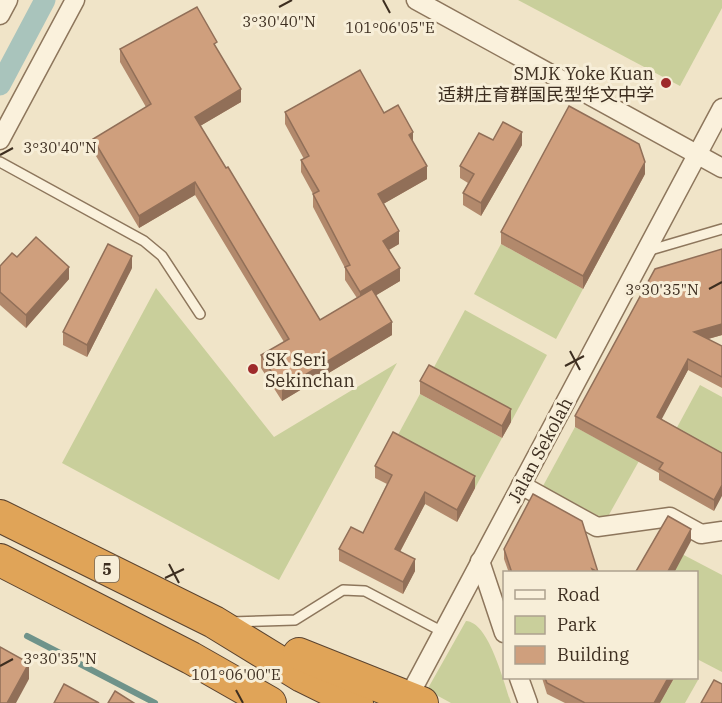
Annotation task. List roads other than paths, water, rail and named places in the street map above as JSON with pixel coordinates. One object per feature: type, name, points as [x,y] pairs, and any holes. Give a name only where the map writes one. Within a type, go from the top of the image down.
[{"type":"highway","name":"5","points":[[0,516],[214,622],[415,700]]},
{"type":"highway","name":"5","points":[[0,560],[191,658],[270,703]]},
{"type":"highway","name":"5","points":[[214,622],[302,676],[357,703]]},
{"type":"highway","name":"5","points":[[191,658],[292,694],[310,703]]},
{"type":"street","points":[[0,15],[8,0]]},
{"type":"street","points":[[0,140],[75,0]]},
{"type":"street","points":[[416,0],[722,168]]},
{"type":"street","name":"Jalan Sekolah","points":[[415,700],[443,632],[722,108]]},
{"type":"street","points":[[521,485],[597,527],[670,517],[701,534],[722,531]]},
{"type":"street","points":[[480,561],[503,630]]},
{"type":"street","points":[[519,679],[528,703]]},
{"type":"lane","points":[[0,162],[144,241],[162,256],[200,314]]},
{"type":"lane","points":[[645,252],[722,229]]},
{"type":"lane","points":[[214,622],[295,620],[343,590],[365,591],[443,632]]},
{"type":"waterway","points":[[0,85],[45,0]]},
{"type":"waterway","points":[[27,636],[60,653]]},
{"type":"waterway","points":[[80,664],[155,703]]},
{"type":"place","name":"SMJK Yoke Kuan 适耕庄育群国民型华文中学","points":[[666,83]]},
{"type":"place","name":"SK Seri Sekinchan","points":[[253,369]]}]
